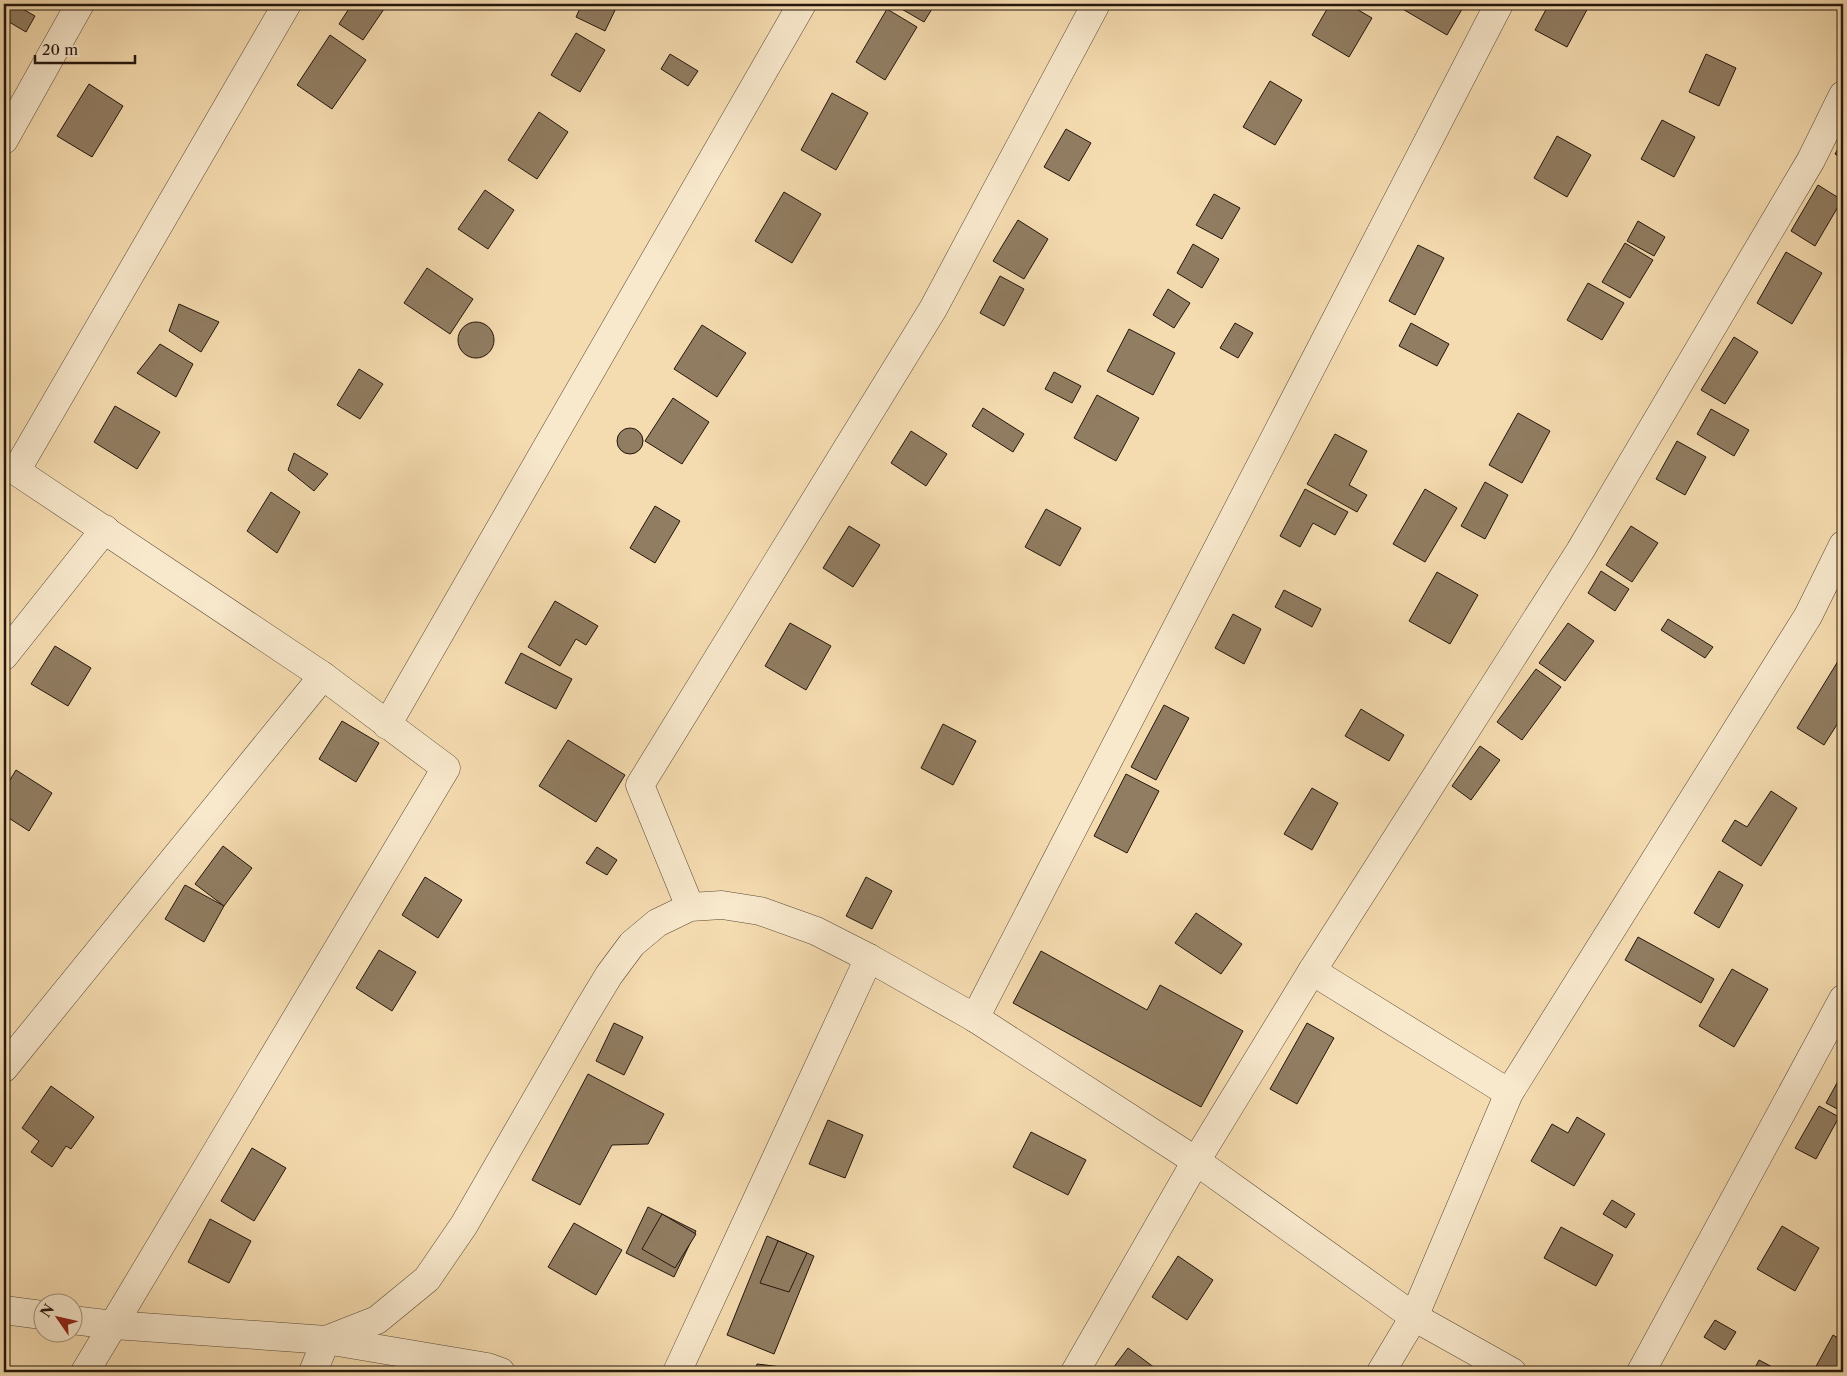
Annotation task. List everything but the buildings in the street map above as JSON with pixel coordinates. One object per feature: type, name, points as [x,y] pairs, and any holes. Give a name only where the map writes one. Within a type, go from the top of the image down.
[{"type":"street","points":[[4,140],[80,4]]},
{"type":"street","points":[[85,1372],[446,768],[323,676],[105,530],[10,470],[287,4]]},
{"type":"street","points":[[387,725],[802,4]]},
{"type":"street","points":[[690,908],[640,785],[933,309],[1096,4]]},
{"type":"street","points":[[975,1018],[1499,4]]},
{"type":"street","points":[[1075,1372],[1196,1161],[1312,971],[1580,551],[1811,160],[1843,95]]},
{"type":"street","points":[[4,656],[105,530]]},
{"type":"street","points":[[1381,1372],[1414,1317],[1509,1093],[1808,616],[1843,546]]},
{"type":"street","points":[[4,1068],[323,676]]},
{"type":"street","points":[[313,1372],[326,1340],[377,1320],[427,1279],[464,1225],[609,975],[632,944],[657,923],[690,908],[722,905],[760,911],[816,931],[869,958],[975,1018],[1196,1161],[1414,1317],[1512,1372]]},
{"type":"street","points":[[677,1372],[869,958]]},
{"type":"street","points":[[1312,971],[1509,1093]]},
{"type":"street","points":[[1641,1372],[1843,999]]},
{"type":"street","points":[[4,1310],[32,1314]]},
{"type":"street","points":[[82,1321],[326,1340],[487,1367],[501,1372]]}]
